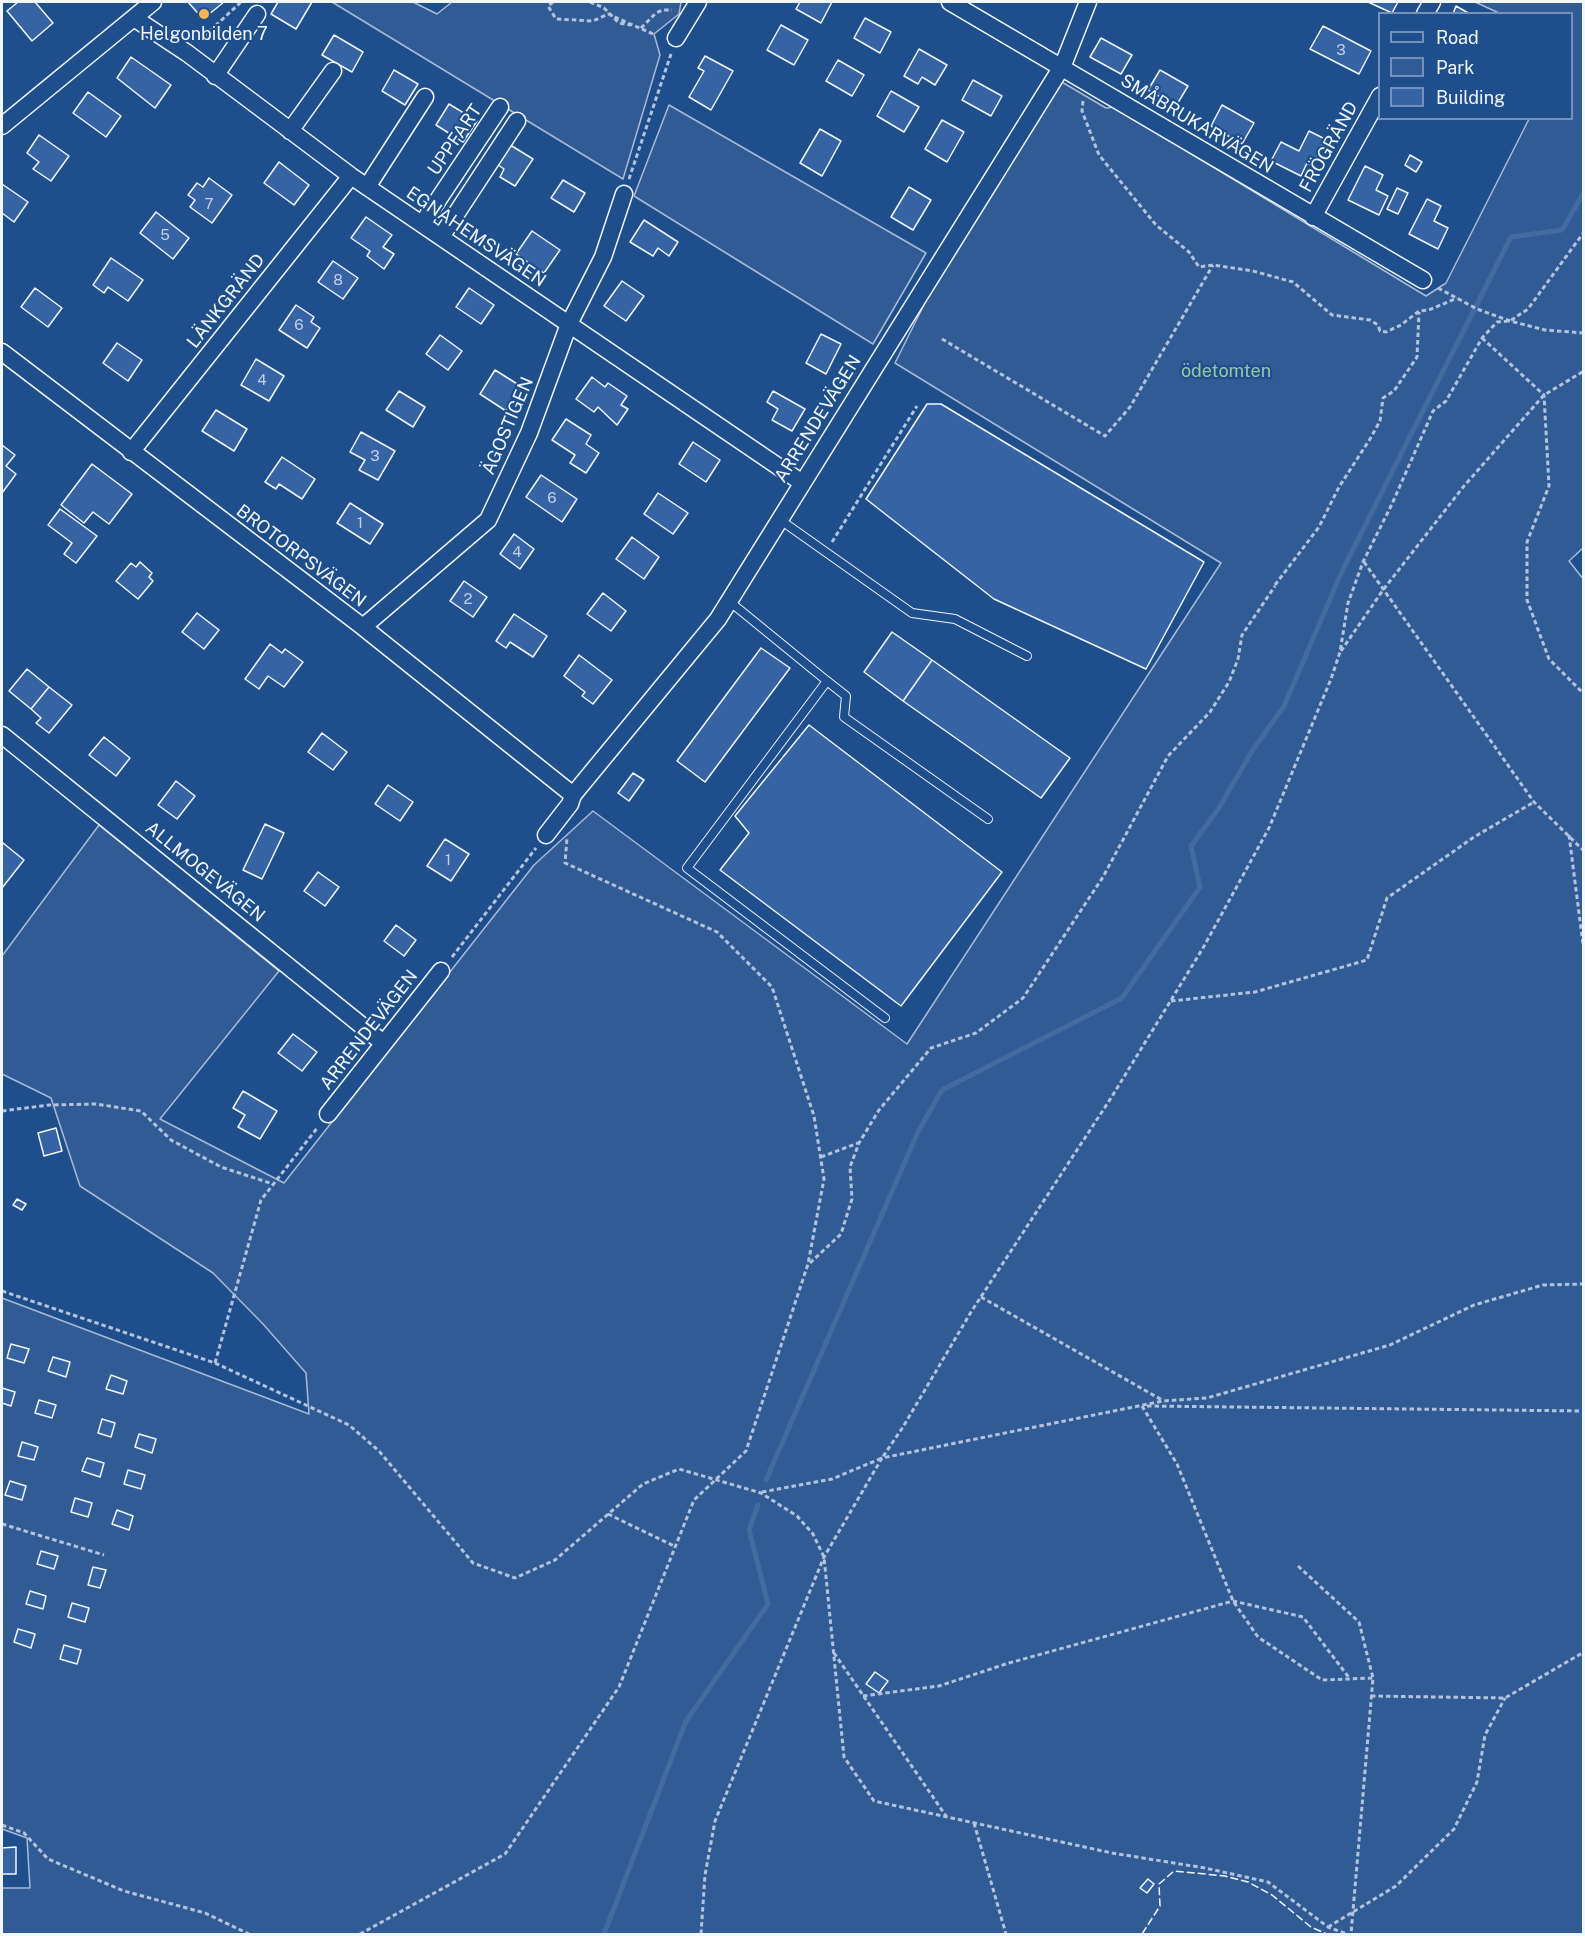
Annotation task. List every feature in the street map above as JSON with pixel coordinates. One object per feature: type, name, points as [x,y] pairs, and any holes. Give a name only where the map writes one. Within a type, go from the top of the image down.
[{"type":"street","points":[[2,126],[153,2]]},
{"type":"street","points":[[676,38],[698,2]]},
{"type":"street","name":"SMÅBRUKARVÄGEN","points":[[951,2],[1063,65],[1313,217],[1423,280]]},
{"type":"street","name":"ARRENDEVÄGEN","points":[[546,835],[718,619],[801,482],[1063,65],[1088,2]]},
{"type":"street","points":[[215,76],[257,14]]},
{"type":"street","name":"EGNAHEMSVÄGEN","points":[[134,18],[187,53],[351,176],[801,482]]},
{"type":"street","points":[[290,131],[333,71]]},
{"type":"street","points":[[367,187],[425,97]]},
{"type":"street","name":"FRÖGRÄND","points":[[1313,217],[1378,100]]},
{"type":"street","name":"UPPFART","points":[[422,224],[500,107]]},
{"type":"street","points":[[441,237],[517,122]]},
{"type":"street","name":"LÄNKGRÄND","points":[[131,452],[351,176]]},
{"type":"street","name":"ÄGOSTIGEN","points":[[363,627],[488,520],[529,433],[569,324],[603,257],[624,194]]},
{"type":"street","name":"BROTORPSVÄGEN","points":[[2,352],[363,627],[572,800]]},
{"type":"street","name":"ALLMOGEVÄGEN","points":[[2,735],[382,1042]]},
{"type":"street","name":"ARRENDEVÄGEN","points":[[328,1114],[382,1042],[441,971]]},
{"type":"lane","points":[[779,518],[912,613],[955,619],[1027,656]]},
{"type":"lane","points":[[729,602],[846,696],[844,717],[988,819]]},
{"type":"lane","points":[[827,681],[687,868],[885,1018]]},
{"type":"path","points":[[187,53],[241,2]]},
{"type":"path","points":[[553,2],[548,6],[556,19],[593,21],[609,14]]},
{"type":"path","points":[[590,2],[604,8],[619,22],[653,34]]},
{"type":"path","points":[[641,28],[663,10],[680,10]]},
{"type":"path","points":[[624,194],[676,38]]},
{"type":"path","points":[[1097,86],[1083,101],[1082,111],[1099,155],[1156,225],[1190,252],[1199,267],[1213,266],[1253,271],[1293,282],[1332,315],[1370,320],[1378,325],[1380,331],[1386,332],[1401,325],[1419,311],[1429,310],[1457,298]]},
{"type":"path","points":[[701,1935],[705,1875],[715,1821],[825,1557],[882,1458],[981,1297],[1171,1001],[1269,828],[1340,652],[1348,603],[1364,562],[1433,411],[1446,401],[1482,338],[1497,322],[1510,321],[1528,309],[1584,232]]},
{"type":"path","points":[[942,339],[1105,436],[1130,407],[1213,266]]},
{"type":"path","points":[[1423,280],[1477,309],[1510,321],[1545,330],[1584,333]]},
{"type":"path","points":[[808,1264],[841,1234],[852,1199],[850,1167],[859,1143],[879,1110],[931,1048],[976,1033],[1023,998],[1103,877],[1167,756],[1210,712],[1229,682],[1238,659],[1242,635],[1319,526],[1339,487],[1380,421],[1383,398],[1394,391],[1417,357],[1419,311]]},
{"type":"path","points":[[1482,338],[1544,395],[1549,486],[1527,542],[1527,600],[1549,659],[1584,694]]},
{"type":"path","points":[[1340,652],[1383,590],[1464,486],[1544,395],[1584,371]]},
{"type":"path","points":[[826,551],[917,406]]},
{"type":"path","points":[[1364,562],[1534,802],[1584,851]]},
{"type":"path","points":[[1271,593],[1275,586]]},
{"type":"path","points":[[360,1935],[505,1854],[619,1687],[694,1500],[746,1451],[808,1264],[824,1179],[814,1116],[772,987],[717,932],[565,863],[572,800]]},
{"type":"path","points":[[1171,1001],[1255,992],[1367,960],[1387,898],[1474,837],[1534,802]]},
{"type":"path","points":[[441,971],[546,835]]},
{"type":"path","points":[[1569,836],[1584,952]]},
{"type":"path","points":[[2,1111],[96,1104],[141,1111],[171,1140],[221,1167],[273,1184]]},
{"type":"path","points":[[215,1363],[261,1200],[328,1114]]},
{"type":"path","points":[[820,1157],[859,1143]]},
{"type":"path","points":[[761,1492],[832,1479],[882,1458],[1163,1401],[1207,1398],[1390,1345],[1474,1305],[1543,1285],[1584,1284]]},
{"type":"path","points":[[2,1291],[215,1363],[349,1425],[379,1451],[473,1563],[515,1578],[555,1560],[643,1484],[679,1469],[761,1492],[798,1516],[813,1534],[825,1557],[832,1652],[844,1757],[874,1801],[1112,1853],[1268,1882],[1328,1927],[1349,1935],[1373,1678],[1359,1622],[1298,1566]]},
{"type":"path","points":[[981,1297],[1163,1401]]},
{"type":"path","points":[[1142,1406],[1584,1411]]},
{"type":"path","points":[[1142,1406],[1177,1464],[1233,1601],[1258,1637],[1322,1680],[1373,1678]]},
{"type":"path","points":[[608,1514],[675,1547]]},
{"type":"path","points":[[2,1524],[104,1555]]},
{"type":"path","points":[[863,1696],[939,1686],[1009,1663],[1233,1601],[1303,1617],[1350,1678]]},
{"type":"path","points":[[832,1652],[947,1817]]},
{"type":"path","points":[[1371,1696],[1504,1698],[1584,1652]]},
{"type":"path","points":[[1328,1927],[1396,1886],[1454,1829],[1477,1782],[1485,1735],[1504,1698]]},
{"type":"path","points":[[974,1823],[1006,1935]]},
{"type":"path","points":[[2,1825],[24,1833],[48,1859],[124,1891],[205,1912],[249,1935]]},
{"type":"green space","points":[[332,2],[413,2],[437,14],[452,2],[681,2],[679,14],[654,34],[660,55],[623,179]]},
{"type":"green space","name":"ödetomten","points":[[1475,2],[1583,2],[1584,547],[1569,561],[1584,580],[1583,1934],[2,1934],[2,1888],[30,1888],[27,1838],[2,1829],[2,1298],[309,1414],[306,1373],[263,1324],[213,1273],[80,1186],[51,1098],[2,1074],[2,956],[99,825],[279,971],[160,1119],[284,1183],[534,865],[593,811],[907,1044],[1221,563],[895,363],[969,214],[1055,78],[1106,108],[1114,107],[1426,296],[1446,283],[1528,120],[1573,120],[1573,12],[1497,12]]},
{"type":"green space","points":[[669,105],[926,253],[873,344],[634,196]]},
{"type":"building","points":[[18,2],[35,2],[53,23],[32,41],[7,11]]},
{"type":"building","name":"Helgonbilden 7","points":[[188,2],[224,2],[203,19]]},
{"type":"building","points":[[278,2],[312,2],[296,29],[271,14]]},
{"type":"building","points":[[800,2],[832,2],[821,23],[796,9]]},
{"type":"building","points":[[1368,2],[1398,2],[1393,12]]},
{"type":"building","points":[[1456,6],[1466,12],[1454,12]]},
{"type":"building","points":[[865,18],[891,32],[880,53],[854,38]]},
{"type":"building","points":[[781,25],[808,40],[794,65],[767,50]]},
{"type":"building","points":[[1323,26],[1371,51],[1359,74],[1310,49]]},
{"type":"building","points":[[334,35],[363,52],[352,72],[322,55]]},
{"type":"building","points":[[1101,38],[1132,55],[1121,74],[1090,57]]},
{"type":"building","points":[[919,49],[947,65],[935,85],[922,77],[918,84],[904,76]]},
{"type":"building","points":[[705,56],[733,71],[711,110],[689,97],[704,71],[698,68]]},
{"type":"building","points":[[131,57],[171,85],[155,108],[117,78]]},
{"type":"building","points":[[838,60],[864,75],[852,96],[826,81]]},
{"type":"building","points":[[394,70],[418,84],[405,105],[382,91]]},
{"type":"building","points":[[1160,70],[1188,86],[1176,106],[1148,90]]},
{"type":"building","points":[[973,80],[1002,96],[991,116],[962,100]]},
{"type":"building","points":[[891,91],[919,107],[904,132],[877,116]]},
{"type":"building","points":[[88,92],[121,116],[106,137],[73,113]]},
{"type":"building","points":[[449,104],[477,121],[463,142],[436,125]]},
{"type":"building","points":[[1222,105],[1254,123],[1242,144],[1211,126]]},
{"type":"building","points":[[942,120],[964,132],[947,162],[925,149]]},
{"type":"building","points":[[820,129],[841,141],[822,176],[800,163]]},
{"type":"building","points":[[1309,131],[1325,139],[1312,166],[1307,163],[1301,176],[1271,161],[1281,142],[1299,151]]},
{"type":"building","points":[[39,135],[69,156],[51,181],[33,169],[39,162],[27,153]]},
{"type":"building","points":[[507,143],[533,159],[515,186],[500,177],[504,169],[494,162]]},
{"type":"building","points":[[1410,155],[1422,162],[1416,172],[1405,165]]},
{"type":"building","points":[[279,162],[309,185],[294,205],[264,183]]},
{"type":"building","points":[[1365,166],[1383,175],[1376,190],[1388,196],[1379,215],[1348,200]]},
{"type":"building","points":[[209,178],[232,195],[212,223],[190,207],[195,200],[188,195],[197,183],[203,187]]},
{"type":"building","points":[[563,180],[585,193],[574,212],[551,198]]},
{"type":"building","points":[[2,184],[28,202],[14,222],[2,213]]},
{"type":"building","points":[[909,187],[931,200],[913,230],[891,217]]},
{"type":"building","points":[[1397,188],[1408,193],[1398,214],[1387,209]]},
{"type":"building","points":[[1427,199],[1441,206],[1434,221],[1448,228],[1438,249],[1409,234]]},
{"type":"building","points":[[156,212],[189,238],[173,259],[140,233]]},
{"type":"building","points":[[366,217],[392,235],[383,247],[394,254],[384,269],[367,256],[370,251],[351,238]]},
{"type":"building","points":[[644,220],[678,242],[669,256],[658,248],[653,256],[630,242]]},
{"type":"building","points":[[532,231],[560,250],[544,273],[516,254]]},
{"type":"building","points":[[111,258],[143,280],[128,301],[108,287],[104,293],[93,285]]},
{"type":"building","points":[[333,261],[358,278],[343,299],[318,282]]},
{"type":"building","points":[[622,281],[644,296],[626,321],[604,306]]},
{"type":"building","points":[[35,288],[62,308],[48,327],[21,307]]},
{"type":"building","points":[[469,288],[494,305],[481,324],[456,307]]},
{"type":"building","points":[[296,305],[314,317],[311,322],[320,328],[307,348],[279,330]]},
{"type":"building","points":[[821,334],[841,344],[826,374],[806,363]]},
{"type":"building","points":[[440,335],[462,351],[448,370],[426,354]]},
{"type":"building","points":[[117,343],[142,360],[128,381],[103,363]]},
{"type":"building","points":[[256,359],[284,376],[269,401],[241,385]]},
{"type":"building","points":[[495,370],[522,387],[506,411],[480,394]]},
{"type":"building","points":[[592,377],[605,387],[608,383],[627,396],[621,405],[628,409],[617,425],[598,407],[594,412],[576,399]]},
{"type":"building","points":[[399,391],[425,407],[413,427],[386,410]]},
{"type":"building","points":[[773,391],[805,409],[792,431],[772,420],[778,409],[767,402]]},
{"type":"building","points":[[927,404],[941,404],[1204,562],[1146,669],[994,599],[866,499]]},
{"type":"building","points":[[216,410],[247,429],[234,451],[202,431]]},
{"type":"building","points":[[566,419],[591,435],[586,444],[599,453],[586,473],[570,463],[575,455],[552,440]]},
{"type":"building","points":[[361,432],[395,451],[378,480],[359,470],[365,460],[350,452]]},
{"type":"building","points":[[693,442],[720,460],[706,482],[679,464]]},
{"type":"building","points":[[2,445],[15,455],[6,466],[16,474],[2,493]]},
{"type":"building","points":[[282,457],[315,479],[302,499],[279,484],[276,489],[265,482]]},
{"type":"building","points":[[92,464],[132,494],[109,524],[93,512],[84,523],[61,505]]},
{"type":"building","points":[[541,475],[577,499],[562,522],[526,497]]},
{"type":"building","points":[[658,493],[688,513],[673,534],[644,514]]},
{"type":"building","points":[[350,503],[383,524],[370,544],[337,523]]},
{"type":"building","points":[[60,509],[97,536],[76,563],[64,554],[72,543],[48,525]]},
{"type":"building","points":[[514,534],[534,549],[520,569],[500,554]]},
{"type":"building","points":[[632,537],[659,557],[644,579],[616,559]]},
{"type":"building","points":[[140,562],[152,573],[149,577],[153,581],[138,599],[116,581],[131,563],[136,567]]},
{"type":"building","points":[[464,581],[487,597],[473,617],[450,601]]},
{"type":"building","points":[[603,593],[626,611],[611,631],[587,614]]},
{"type":"building","points":[[197,613],[219,630],[204,649],[182,632]]},
{"type":"building","points":[[514,614],[547,636],[533,657],[510,642],[506,648],[496,641]]},
{"type":"building","points":[[892,632],[932,660],[903,701],[864,672]]},
{"type":"building","points":[[270,644],[282,653],[285,649],[303,662],[284,687],[268,676],[259,689],[245,679]]},
{"type":"building","points":[[761,648],[790,668],[705,782],[677,761]]},
{"type":"building","points":[[579,655],[612,680],[593,704],[582,696],[585,692],[564,676]]},
{"type":"building","points":[[932,660],[1070,758],[1041,798],[903,701]]},
{"type":"building","points":[[27,669],[49,687],[31,709],[9,691]]},
{"type":"building","points":[[49,687],[72,705],[49,733],[36,723],[41,718],[31,709]]},
{"type":"building","points":[[809,725],[1002,872],[901,1006],[720,870],[749,833],[735,816]]},
{"type":"building","points":[[322,733],[347,752],[333,770],[308,752]]},
{"type":"building","points":[[104,737],[130,758],[116,776],[89,755]]},
{"type":"building","points":[[633,773],[644,780],[629,801],[618,793]]},
{"type":"building","points":[[176,781],[195,796],[177,819],[158,805]]},
{"type":"building","points":[[388,785],[413,802],[400,821],[375,804]]},
{"type":"building","points":[[265,824],[284,833],[262,879],[243,870]]},
{"type":"building","points":[[445,839],[469,854],[451,881],[427,866]]},
{"type":"building","points":[[3,843],[24,860],[2,888],[2,845]]},
{"type":"building","points":[[318,872],[339,887],[325,906],[304,891]]},
{"type":"building","points":[[396,925],[416,940],[404,956],[384,941]]},
{"type":"building","points":[[293,1034],[317,1052],[302,1071],[278,1053]]},
{"type":"building","points":[[243,1091],[277,1111],[260,1139],[238,1127],[245,1115],[233,1108]]},
{"type":"building","points":[[56,1128],[62,1151],[44,1156],[38,1133]]},
{"type":"building","points":[[17,1199],[26,1204],[22,1210],[13,1205]]},
{"type":"building","points":[[11,1344],[29,1349],[24,1363],[7,1358]]},
{"type":"building","points":[[53,1357],[70,1362],[66,1377],[48,1371]]},
{"type":"building","points":[[111,1375],[127,1381],[123,1394],[106,1389]]},
{"type":"building","points":[[2,1388],[15,1392],[11,1406],[2,1403]]},
{"type":"building","points":[[39,1400],[56,1405],[52,1418],[35,1413]]},
{"type":"building","points":[[102,1419],[115,1423],[111,1437],[98,1433]]},
{"type":"building","points":[[139,1434],[156,1439],[152,1453],[135,1447]]},
{"type":"building","points":[[22,1442],[38,1447],[34,1460],[18,1456]]},
{"type":"building","points":[[87,1458],[104,1463],[100,1477],[82,1471]]},
{"type":"building","points":[[128,1470],[145,1475],[141,1489],[124,1484]]},
{"type":"building","points":[[10,1481],[26,1486],[22,1500],[5,1495]]},
{"type":"building","points":[[75,1498],[92,1503],[88,1517],[71,1512]]},
{"type":"building","points":[[117,1510],[133,1516],[129,1530],[112,1524]]},
{"type":"building","points":[[41,1551],[58,1556],[54,1569],[37,1564]]},
{"type":"building","points":[[93,1567],[106,1570],[100,1588],[88,1585]]},
{"type":"building","points":[[30,1591],[46,1596],[43,1609],[26,1604]]},
{"type":"building","points":[[72,1603],[89,1608],[85,1622],[68,1617]]},
{"type":"building","points":[[18,1629],[35,1634],[31,1648],[14,1642]]},
{"type":"building","points":[[64,1645],[81,1650],[77,1664],[60,1659]]},
{"type":"building","points":[[875,1672],[888,1681],[879,1693],[866,1684]]},
{"type":"building","points":[[16,1847],[16,1874],[2,1874],[2,1848]]},
{"type":"building","points":[[1148,1879],[1154,1884],[1147,1893],[1140,1888]]},
{"type":"waterway","points":[[766,1480],[918,1132],[942,1090],[1122,998],[1200,887],[1191,846],[1219,808],[1252,751],[1284,706],[1343,569],[1511,237],[1562,230],[1584,192]]},
{"type":"waterway","points":[[604,1934],[686,1721],[768,1604],[749,1530],[758,1505]]},
{"type":"fence","points":[[1142,1934],[1160,1906],[1159,1884],[1174,1871],[1225,1876],[1248,1882],[1272,1895],[1311,1927],[1327,1934]]},
{"type":"place","name":"Helgonbilden 7","points":[[204,14]]}]
